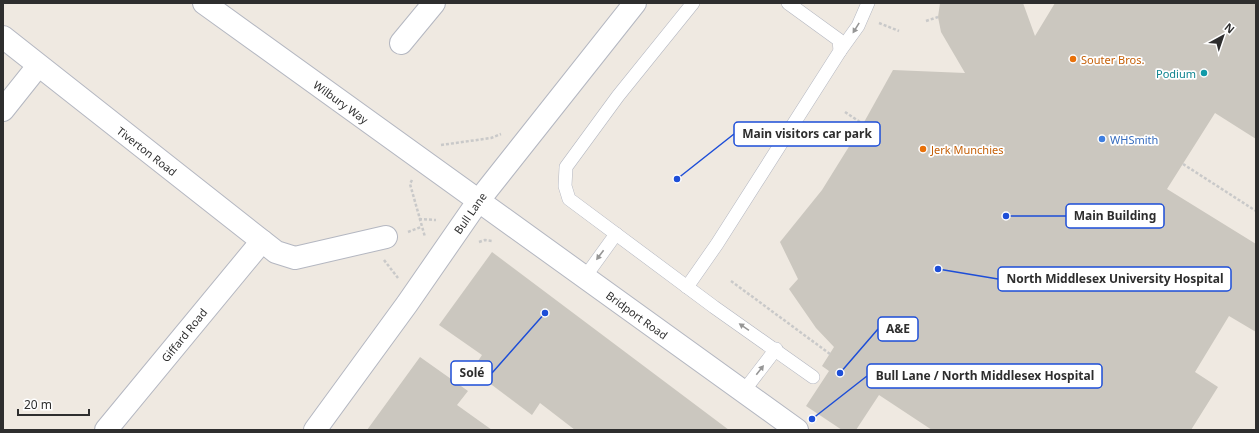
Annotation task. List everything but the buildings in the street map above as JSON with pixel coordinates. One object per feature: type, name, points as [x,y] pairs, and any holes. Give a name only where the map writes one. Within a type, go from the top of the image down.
[{"type":"street","points":[[401,43],[434,3]]},
{"type":"street","name":"Bull Lane","points":[[315,430],[415,293],[479,200],[635,3]]},
{"type":"street","name":"Wilbury Way","points":[[216,7],[479,200]]},
{"type":"street","name":"Tiverton Road","points":[[3,38],[276,252],[295,258]]},
{"type":"street","points":[[3,110],[38,66]]},
{"type":"street","name":"Bridport Road","points":[[479,200],[797,430]]},
{"type":"street","points":[[228,280],[262,263],[295,258],[382,238]]},
{"type":"street","name":"Giffard Road","points":[[106,430],[228,280],[262,241]]},
{"type":"lane","points":[[693,3],[618,96],[566,167],[565,186],[569,199],[687,287],[776,349],[813,377]]},
{"type":"lane","points":[[788,3],[839,40],[840,51]]},
{"type":"lane","points":[[687,287],[717,244],[840,51],[858,26],[868,3]]},
{"type":"lane","points":[[585,277],[616,234]]},
{"type":"lane","points":[[743,392],[776,349]]},
{"type":"path","points":[[926,21],[938,17]]},
{"type":"path","points":[[845,112],[863,124]]},
{"type":"path","points":[[436,146],[491,138],[507,131]]},
{"type":"path","points":[[1183,164],[1256,211]]},
{"type":"path","points":[[413,178],[410,184],[421,227],[426,238]]},
{"type":"path","points":[[419,219],[442,222]]},
{"type":"path","points":[[382,238],[384,263],[395,276],[415,293]]},
{"type":"path","points":[[731,282],[830,354]]},
{"type":"place","name":"Souter Bros.","points":[[1073,59]]},
{"type":"place","name":"Podium","points":[[1204,73]]},
{"type":"place","name":"WHSmith","points":[[1102,139]]},
{"type":"place","name":"Jerk Munchies","points":[[923,149]]},
{"type":"place","name":"Main visitors car park","points":[[677,179]]},
{"type":"place","name":"Main Building","points":[[1006,216]]},
{"type":"place","name":"North Middlesex University Hospital","points":[[938,269]]},
{"type":"place","name":"Solé","points":[[545,313]]},
{"type":"place","name":"A&E","points":[[840,373]]},
{"type":"place","name":"Bull Lane / North Middlesex Hospital","points":[[812,419]]}]
